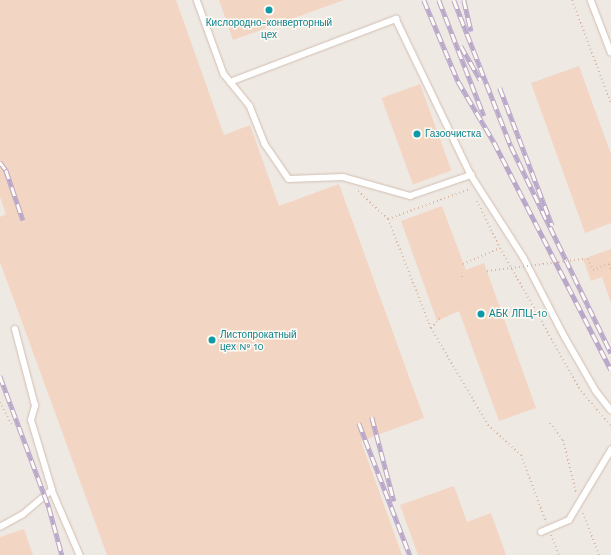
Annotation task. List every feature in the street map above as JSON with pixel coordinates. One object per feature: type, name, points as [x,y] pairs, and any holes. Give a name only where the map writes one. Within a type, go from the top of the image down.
[{"type":"lane","points":[[197,0],[224,74],[250,106],[265,144],[289,179],[343,177],[410,196],[471,175]]},
{"type":"lane","points":[[590,0],[611,52]]},
{"type":"lane","points":[[230,82],[396,19],[471,175],[524,258],[565,337],[596,391],[611,410]]},
{"type":"lane","points":[[15,330],[35,406],[31,420],[52,490],[80,555]]},
{"type":"lane","points":[[541,532],[569,520],[611,450]]},
{"type":"lane","points":[[0,527],[22,515],[52,490]]},
{"type":"path","points":[[572,0],[611,103]]},
{"type":"path","points":[[355,188],[388,219],[431,328],[488,425],[521,455],[559,555]]},
{"type":"path","points":[[388,219],[471,189],[500,248],[581,391],[611,426]]},
{"type":"path","points":[[464,264],[500,248]]},
{"type":"path","points":[[487,271],[583,259]]},
{"type":"path","points":[[588,259],[592,270],[609,264],[611,270]]},
{"type":"path","points":[[462,276],[464,280]]},
{"type":"path","points":[[431,328],[440,318]]},
{"type":"path","points":[[0,402],[11,424]]},
{"type":"path","points":[[550,423],[562,440],[579,502],[599,555]]},
{"type":"shaded area","points":[[0,0],[611,0],[611,555],[0,555]]},
{"type":"building","name":"Листопрокатный цех № 10","points":[[0,0],[176,0],[224,135],[250,125],[279,206],[339,184],[424,418],[361,441],[402,555],[107,555],[0,262],[0,217],[6,214],[0,197]]},
{"type":"building","name":"Кислородно-конверторный цех","points":[[219,0],[344,0],[233,40]]},
{"type":"building","points":[[579,66],[611,154],[611,223],[585,233],[531,83]]},
{"type":"building","name":"Газоочистка","points":[[420,84],[451,170],[413,184],[381,98]]},
{"type":"building","name":"АБК ЛПЦ-10","points":[[442,206],[466,270],[484,263],[536,408],[499,421],[459,311],[437,321],[401,221]]},
{"type":"building","points":[[611,249],[611,303],[602,277],[591,281],[583,259]]},
{"type":"building","points":[[454,486],[467,522],[491,513],[506,555],[418,555],[400,505]]},
{"type":"building","points":[[24,529],[33,555],[0,555],[0,537]]},
{"type":"railway","points":[[424,0],[458,81],[494,142],[611,370]]},
{"type":"railway","points":[[439,0],[484,116]]},
{"type":"railway","points":[[454,0],[511,146],[611,353]]},
{"type":"railway","points":[[464,0],[471,31]]},
{"type":"railway","points":[[461,46],[481,80]]},
{"type":"railway","points":[[500,88],[552,225]]},
{"type":"railway","points":[[0,162],[6,170],[23,220]]},
{"type":"railway","points":[[0,376],[49,507],[62,555]]},
{"type":"railway","points":[[372,417],[394,501]]},
{"type":"railway","points":[[359,423],[410,555]]},
{"type":"place","name":"Кислородно-конверторный цех","points":[[269,10]]},
{"type":"place","name":"Газоочистка","points":[[417,134]]},
{"type":"place","name":"АБК ЛПЦ-10","points":[[481,314]]},
{"type":"place","name":"Листопрокатный цех № 10","points":[[212,340]]}]
